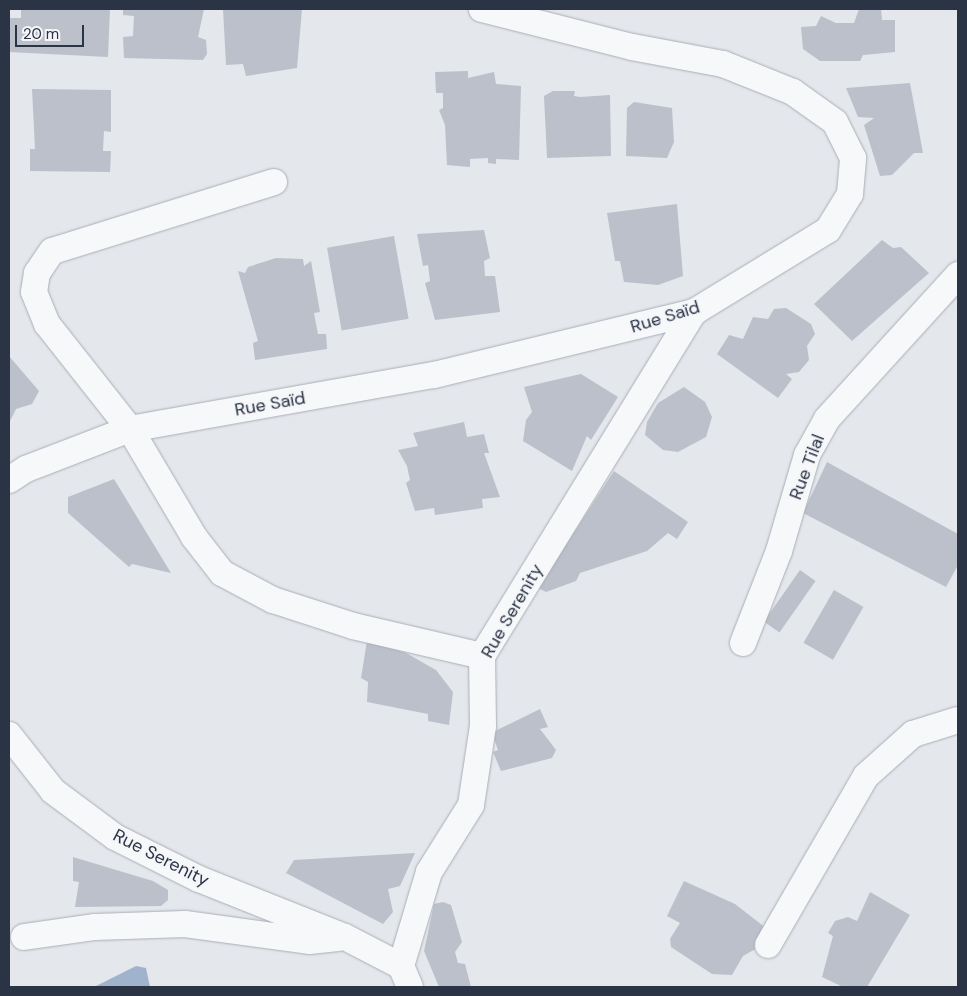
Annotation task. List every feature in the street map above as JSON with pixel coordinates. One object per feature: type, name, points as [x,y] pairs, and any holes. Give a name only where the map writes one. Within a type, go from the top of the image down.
[{"type":"street","name":"Rue Saïd","points":[[9,480],[26,469],[130,429],[434,375],[694,312],[828,230],[850,194],[853,158],[835,122],[793,92],[723,64],[529,14],[482,9]]},
{"type":"street","points":[[274,182],[52,251],[37,273],[34,292],[47,324],[130,429],[194,537],[222,573],[273,600],[353,626],[482,656]]},
{"type":"street","name":"Rue Tilal","points":[[743,643],[779,551],[808,455],[827,419],[958,275]]},
{"type":"street","name":"Rue Serenity","points":[[9,734],[53,791],[115,836],[199,879],[345,937],[405,976],[429,872],[471,805],[483,726],[482,656],[694,312]]},
{"type":"street","points":[[768,945],[866,776],[913,734],[958,720]]},
{"type":"street","points":[[24,937],[95,926],[185,924],[309,942],[345,937]]},
{"type":"water","points":[[136,966],[146,968],[150,987],[94,987]]},
{"type":"building","points":[[21,9],[110,9],[108,57],[9,52],[9,18],[21,18]]},
{"type":"building","points":[[123,9],[204,9],[198,37],[206,40],[207,54],[203,60],[124,58],[123,37],[133,36],[134,16],[123,15]]},
{"type":"building","points":[[223,9],[302,9],[297,68],[246,76],[243,64],[226,65]]},
{"type":"building","points":[[859,9],[881,9],[882,20],[895,20],[895,52],[863,55],[860,61],[820,61],[803,49],[801,27],[816,26],[821,16],[836,23],[854,23]]},
{"type":"building","points":[[468,71],[468,78],[494,72],[496,84],[521,86],[519,160],[496,159],[496,164],[488,163],[488,158],[470,159],[470,167],[447,165],[445,125],[439,110],[443,108],[443,93],[436,93],[435,72]]},
{"type":"building","points":[[910,83],[923,153],[914,153],[892,175],[880,176],[864,125],[874,118],[858,117],[846,88]]},
{"type":"building","points":[[32,89],[111,90],[111,132],[104,131],[103,151],[111,151],[110,172],[30,171],[30,149],[35,149]]},
{"type":"building","points":[[553,91],[575,91],[574,96],[580,97],[610,95],[611,156],[547,158],[544,96]]},
{"type":"building","points":[[634,102],[672,108],[674,142],[667,158],[626,156],[627,108]]},
{"type":"building","points":[[677,204],[683,276],[658,285],[624,282],[620,261],[615,261],[607,213]]},
{"type":"building","points":[[484,230],[490,258],[484,261],[485,276],[495,276],[500,312],[435,320],[425,283],[430,281],[428,265],[423,266],[417,234]]},
{"type":"building","points":[[394,236],[409,319],[342,331],[327,248]]},
{"type":"building","points":[[882,240],[893,248],[901,247],[929,273],[852,341],[814,304]]},
{"type":"building","points":[[276,258],[303,259],[304,266],[311,261],[320,312],[314,313],[318,334],[326,334],[327,349],[255,360],[253,343],[258,341],[238,271],[245,273],[248,267]]},
{"type":"building","points":[[786,308],[811,324],[815,334],[807,346],[809,360],[799,372],[786,374],[792,379],[778,398],[717,354],[729,335],[743,339],[753,317],[768,319],[774,309]]},
{"type":"building","points":[[9,356],[39,391],[32,404],[16,409],[9,423]]},
{"type":"building","points":[[581,374],[618,397],[591,440],[587,436],[572,471],[523,441],[526,420],[532,412],[524,387]]},
{"type":"building","points":[[684,387],[705,402],[712,417],[706,437],[678,452],[663,450],[645,435],[647,422],[658,403]]},
{"type":"building","points":[[464,422],[467,437],[484,434],[489,453],[484,453],[500,497],[482,499],[483,508],[435,515],[434,508],[415,511],[406,483],[410,480],[407,466],[398,450],[418,446],[413,433]]},
{"type":"building","points":[[827,462],[958,534],[958,565],[946,587],[803,513]]},
{"type":"building","points":[[614,471],[688,522],[677,539],[668,533],[647,551],[580,573],[576,581],[546,592],[538,588]]},
{"type":"building","points":[[114,479],[171,573],[132,564],[129,567],[68,513],[68,497]]},
{"type":"building","points":[[800,570],[816,581],[779,633],[764,622]]},
{"type":"building","points":[[834,590],[863,607],[833,660],[804,643]]},
{"type":"building","points":[[367,641],[406,653],[436,670],[453,692],[449,725],[428,721],[428,714],[367,702],[368,682],[361,678]]},
{"type":"building","points":[[540,709],[548,727],[540,729],[556,750],[552,758],[501,771],[493,752],[498,750],[493,736],[497,730]]},
{"type":"building","points":[[415,853],[400,886],[388,889],[393,912],[383,924],[286,873],[294,860]]},
{"type":"building","points":[[73,857],[153,881],[168,890],[168,900],[161,906],[75,907],[79,882],[73,881]]},
{"type":"building","points":[[684,881],[735,904],[766,928],[759,947],[743,956],[732,975],[712,974],[671,947],[670,939],[680,923],[667,916]]},
{"type":"building","points":[[870,892],[910,915],[867,987],[843,987],[822,977],[833,936],[828,933],[835,921],[848,917],[857,921]]},
{"type":"building","points":[[443,902],[451,905],[462,942],[455,952],[458,963],[465,964],[471,987],[439,987],[424,951],[434,904]]}]
